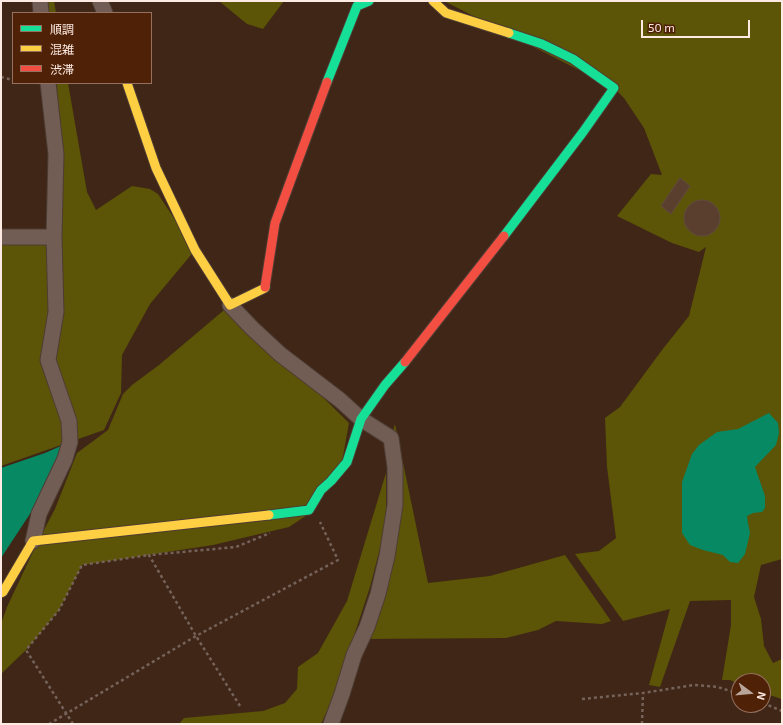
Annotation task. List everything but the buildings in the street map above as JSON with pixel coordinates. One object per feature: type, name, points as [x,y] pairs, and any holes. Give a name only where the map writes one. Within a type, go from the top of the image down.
[{"type":"street","points":[[40,1],[41,12]]},
{"type":"street","points":[[100,1],[105,12]]},
{"type":"street","points":[[230,305],[266,288],[275,223],[311,123],[358,6],[369,1]]},
{"type":"street","points":[[33,541],[150,530],[309,510],[321,490],[331,482],[347,462],[361,419],[386,385],[515,222],[614,88],[567,56],[542,44],[446,13],[433,1]]},
{"type":"street","points":[[1,593],[33,541],[39,514],[65,459],[70,442],[69,421],[48,360],[56,312],[54,237],[56,154],[48,84]]},
{"type":"street","points":[[128,84],[156,168],[195,250],[230,305],[280,354],[340,400],[361,419],[391,438],[395,468],[395,505],[387,556],[378,594],[367,627],[354,655],[331,724]]},
{"type":"street","points":[[1,238],[54,237]]},
{"type":"path","points":[[1,77],[12,80]]},
{"type":"path","points":[[49,724],[196,636],[338,560],[312,505]]},
{"type":"path","points":[[73,724],[26,650],[59,610],[82,565],[149,555],[236,547],[272,532]]},
{"type":"path","points":[[149,555],[196,636],[240,706]]},
{"type":"path","points":[[582,699],[643,693],[694,685],[718,687],[731,691]]},
{"type":"path","points":[[642,724],[643,693]]},
{"type":"path","points":[[771,706],[782,711]]},
{"type":"shaded area","points":[[40,1],[54,1],[56,12],[42,12]]},
{"type":"shaded area","points":[[219,1],[284,1],[263,29],[247,24]]},
{"type":"shaded area","points":[[444,1],[782,1],[782,559],[761,565],[754,597],[761,619],[764,646],[773,663],[782,659],[782,699],[771,696],[771,673],[731,673],[731,680],[722,680],[731,625],[731,600],[690,601],[660,687],[649,685],[670,609],[623,621],[575,554],[599,551],[616,538],[607,467],[605,418],[620,407],[689,316],[706,247],[699,252],[672,243],[617,216],[651,174],[662,175],[644,128],[624,98],[614,88]]},
{"type":"shaded area","points":[[57,84],[68,84],[87,192],[96,210],[132,186],[150,189],[158,194],[195,250],[150,304],[122,355],[121,393],[104,430],[1,466],[1,238],[60,239]]},
{"type":"shaded area","points":[[230,305],[349,423],[342,462],[310,513],[289,527],[213,545],[82,565],[59,610],[26,650],[1,674],[1,624],[7,607],[55,509],[77,453],[108,430],[123,394],[132,385],[159,365]]},
{"type":"shaded area","points":[[769,413],[778,423],[779,433],[776,445],[755,467],[765,496],[765,508],[762,512],[753,513],[747,516],[750,533],[745,554],[738,563],[730,562],[723,555],[690,545],[682,533],[682,482],[692,454],[699,445],[717,432],[738,429]]},
{"type":"shaded area","points":[[395,424],[428,583],[490,576],[565,555],[611,621],[602,624],[556,621],[538,630],[506,638],[361,639],[396,541],[391,438]]},
{"type":"shaded area","points":[[70,442],[62,465],[1,558],[1,468],[45,453]]},
{"type":"shaded area","points":[[386,473],[386,525],[370,587],[332,700],[321,724],[179,724],[184,718],[263,711],[285,703],[297,689],[298,667],[318,653],[347,601]]},
{"type":"traffic: fast","points":[[327,82],[357,6],[369,1]]},
{"type":"traffic: fast","points":[[504,236],[583,132],[614,88],[573,59],[542,44],[509,33]]},
{"type":"traffic: fast","points":[[269,515],[309,510],[321,490],[331,481],[347,462],[361,419],[385,385],[405,362]]},
{"type":"traffic: slow","points":[[433,1],[446,13],[509,33]]},
{"type":"traffic: slow","points":[[127,84],[156,168],[195,250],[230,305],[265,287]]},
{"type":"traffic: slow","points":[[1,593],[33,541],[269,515]]},
{"type":"traffic: jam","points":[[265,287],[275,223],[327,82]]},
{"type":"traffic: jam","points":[[405,362],[504,236]]}]
